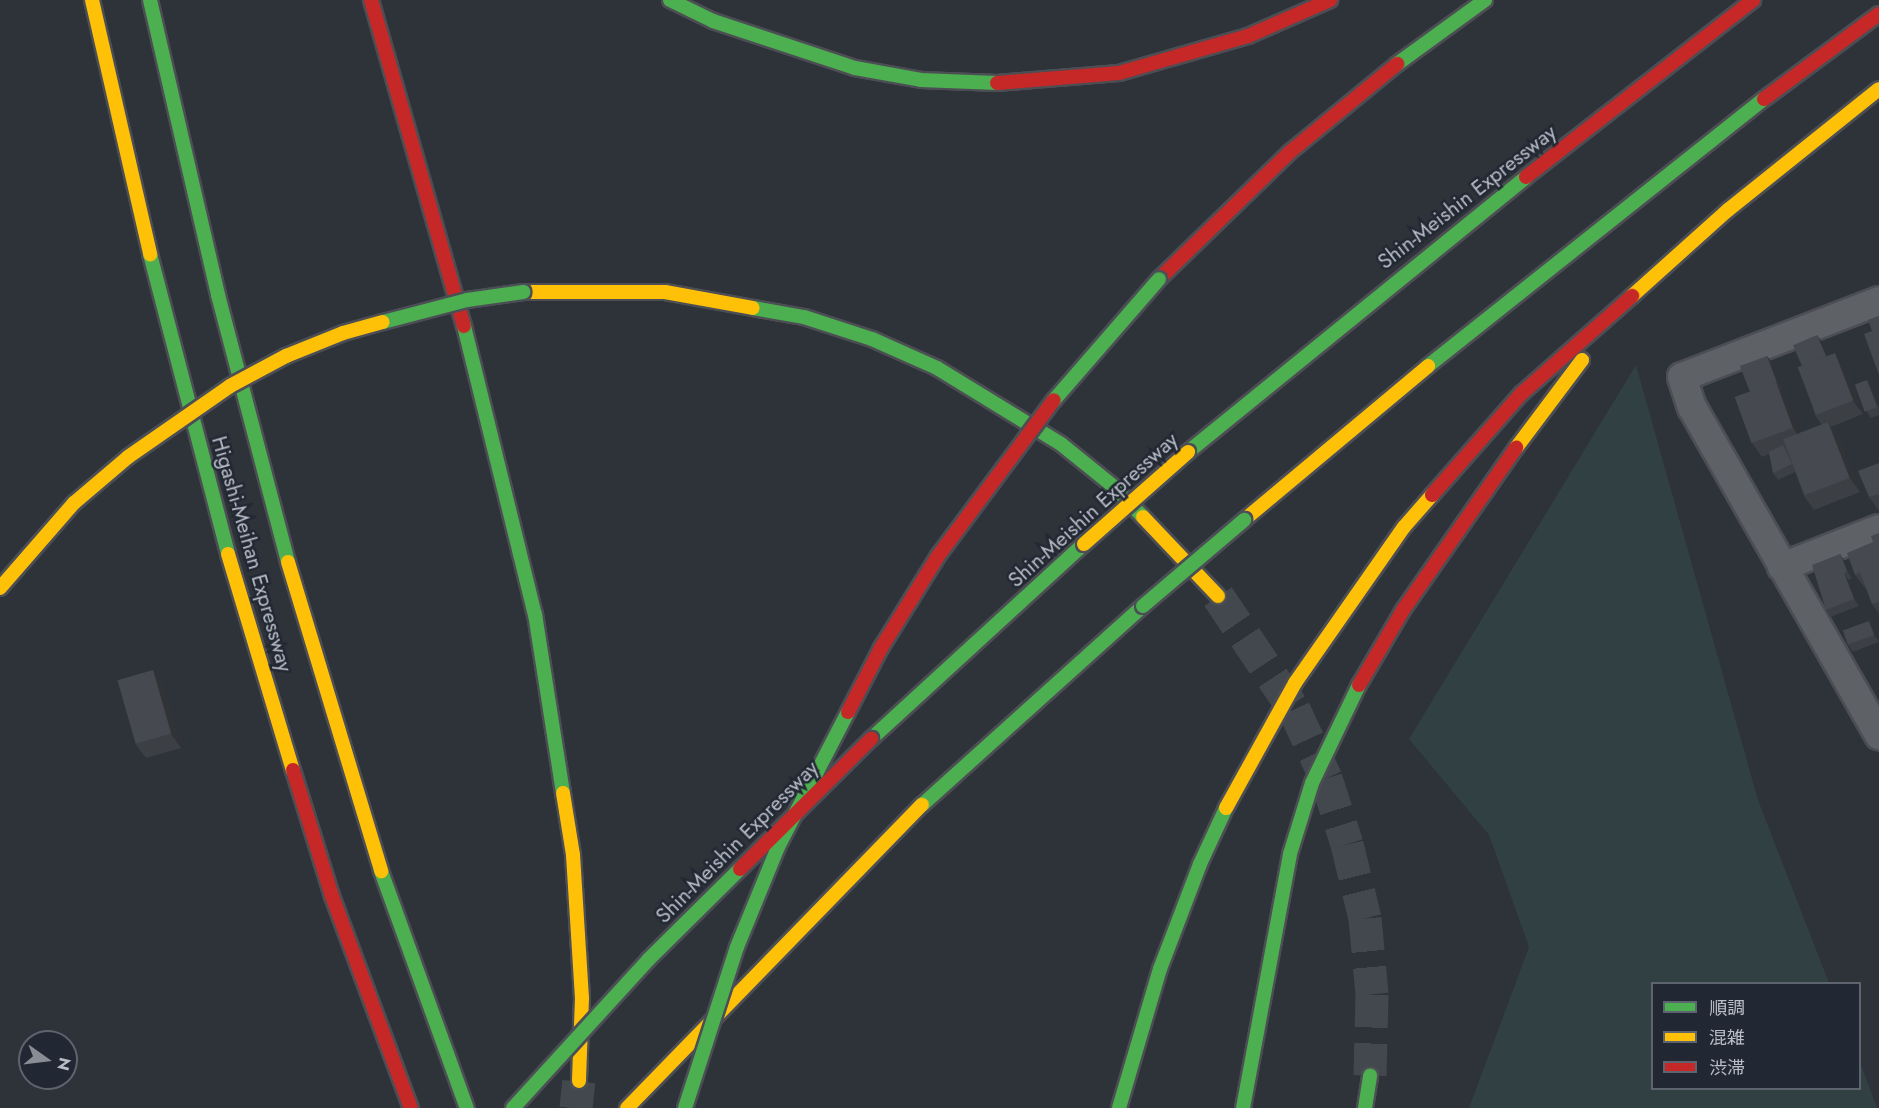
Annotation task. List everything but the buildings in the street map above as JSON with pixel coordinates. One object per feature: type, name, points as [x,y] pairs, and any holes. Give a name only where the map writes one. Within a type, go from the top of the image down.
[{"type":"highway","name":"Higashi-Meihan Expressway","points":[[92,0],[166,323],[247,623],[332,896],[411,1108]]},
{"type":"highway","name":"Higashi-Meihan Expressway","points":[[150,0],[218,295],[295,590],[378,862],[467,1108]]},
{"type":"highway","points":[[371,0],[476,367],[535,614],[573,855],[582,998],[579,1081]]},
{"type":"highway","points":[[670,0],[713,21],[855,68],[921,80],[990,84],[1119,73],[1248,36],[1330,0]]},
{"type":"highway","points":[[684,1108],[737,947],[778,847],[881,648],[938,556],[1003,466],[1067,383],[1159,279],[1290,152],[1401,60],[1485,0]]},
{"type":"highway","name":"Shin-Meishin Expressway","points":[[513,1108],[648,960],[871,739],[1084,544],[1188,452],[1411,267],[1753,0]]},
{"type":"highway","points":[[627,1108],[927,800],[1143,606],[1474,327],[1723,129],[1879,14]]},
{"type":"highway","points":[[1119,1108],[1160,969],[1200,864],[1245,769],[1295,683],[1404,527],[1476,442],[1522,393],[1662,268],[1879,89]]},
{"type":"highway","points":[[1244,1108],[1290,854],[1312,783],[1352,696],[1403,610],[1482,493],[1567,377],[1662,268]]},
{"type":"highway","points":[[0,588],[74,503],[128,457],[230,386],[286,356],[343,333],[467,300],[523,292],[665,292],[804,317],[872,339],[988,396],[1061,444],[1113,486],[1218,596]]},
{"type":"highway","points":[[1365,1108],[1370,1075]]},
{"type":"street","points":[[1879,301],[1683,377],[1692,407],[1879,735]]},
{"type":"street","points":[[1782,567],[1879,529]]},
{"type":"shaded area","points":[[1636,365],[1758,800],[1829,982],[1651,982],[1651,1090],[1861,1090],[1861,1065],[1877,1108],[1469,1108],[1529,947],[1489,835],[1409,739]]},
{"type":"tunnel","points":[[1218,596],[1294,709],[1326,778],[1347,844],[1365,918],[1372,994],[1370,1075]]},
{"type":"tunnel","points":[[576,1108],[579,1081]]},
{"type":"traffic: fast","points":[[150,0],[218,295],[288,562]]},
{"type":"traffic: fast","points":[[670,0],[713,21],[855,68],[921,80],[997,83]]},
{"type":"traffic: fast","points":[[1397,64],[1485,0]]},
{"type":"traffic: fast","points":[[1428,366],[1764,99]]},
{"type":"traffic: fast","points":[[1188,452],[1526,177]]},
{"type":"traffic: fast","points":[[150,254],[228,554]]},
{"type":"traffic: fast","points":[[1054,400],[1159,279]]},
{"type":"traffic: fast","points":[[383,322],[467,300],[523,292]]},
{"type":"traffic: fast","points":[[753,308],[804,317],[872,339],[937,368],[1061,444],[1113,486],[1143,517]]},
{"type":"traffic: fast","points":[[464,326],[535,614],[563,793]]},
{"type":"traffic: fast","points":[[1143,606],[1244,520]]},
{"type":"traffic: fast","points":[[871,739],[1084,544]]},
{"type":"traffic: fast","points":[[922,805],[1143,606]]},
{"type":"traffic: fast","points":[[1243,1108],[1290,854],[1312,783],[1359,685]]},
{"type":"traffic: fast","points":[[685,1108],[737,947],[778,847],[848,712]]},
{"type":"traffic: fast","points":[[1119,1108],[1160,969],[1200,864],[1226,808]]},
{"type":"traffic: fast","points":[[513,1108],[648,960],[740,869]]},
{"type":"traffic: fast","points":[[381,871],[467,1108]]},
{"type":"traffic: fast","points":[[1365,1108],[1370,1075]]},
{"type":"traffic: slow","points":[[92,0],[150,254]]},
{"type":"traffic: slow","points":[[1632,296],[1728,210],[1879,89]]},
{"type":"traffic: slow","points":[[523,292],[665,292],[753,308]]},
{"type":"traffic: slow","points":[[0,588],[74,503],[128,457],[230,386],[286,356],[343,333],[383,322]]},
{"type":"traffic: slow","points":[[1516,448],[1582,360]]},
{"type":"traffic: slow","points":[[1244,520],[1428,366]]},
{"type":"traffic: slow","points":[[1084,544],[1188,452]]},
{"type":"traffic: slow","points":[[1226,808],[1295,683],[1404,527],[1432,495]]},
{"type":"traffic: slow","points":[[1143,517],[1218,596]]},
{"type":"traffic: slow","points":[[228,554],[293,770]]},
{"type":"traffic: slow","points":[[288,562],[381,871]]},
{"type":"traffic: slow","points":[[563,793],[573,855],[582,998],[579,1081]]},
{"type":"traffic: slow","points":[[627,1108],[922,805]]},
{"type":"traffic: jam","points":[[371,0],[464,326]]},
{"type":"traffic: jam","points":[[997,83],[1119,73],[1248,36],[1330,0]]},
{"type":"traffic: jam","points":[[1526,177],[1753,0]]},
{"type":"traffic: jam","points":[[1764,99],[1879,14]]},
{"type":"traffic: jam","points":[[1159,279],[1290,152],[1397,64]]},
{"type":"traffic: jam","points":[[1432,495],[1522,393],[1632,296]]},
{"type":"traffic: jam","points":[[848,712],[881,648],[938,556],[1054,400]]},
{"type":"traffic: jam","points":[[1359,685],[1403,610],[1516,448]]},
{"type":"traffic: jam","points":[[740,869],[871,739]]},
{"type":"traffic: jam","points":[[293,770],[332,896],[411,1108]]}]
